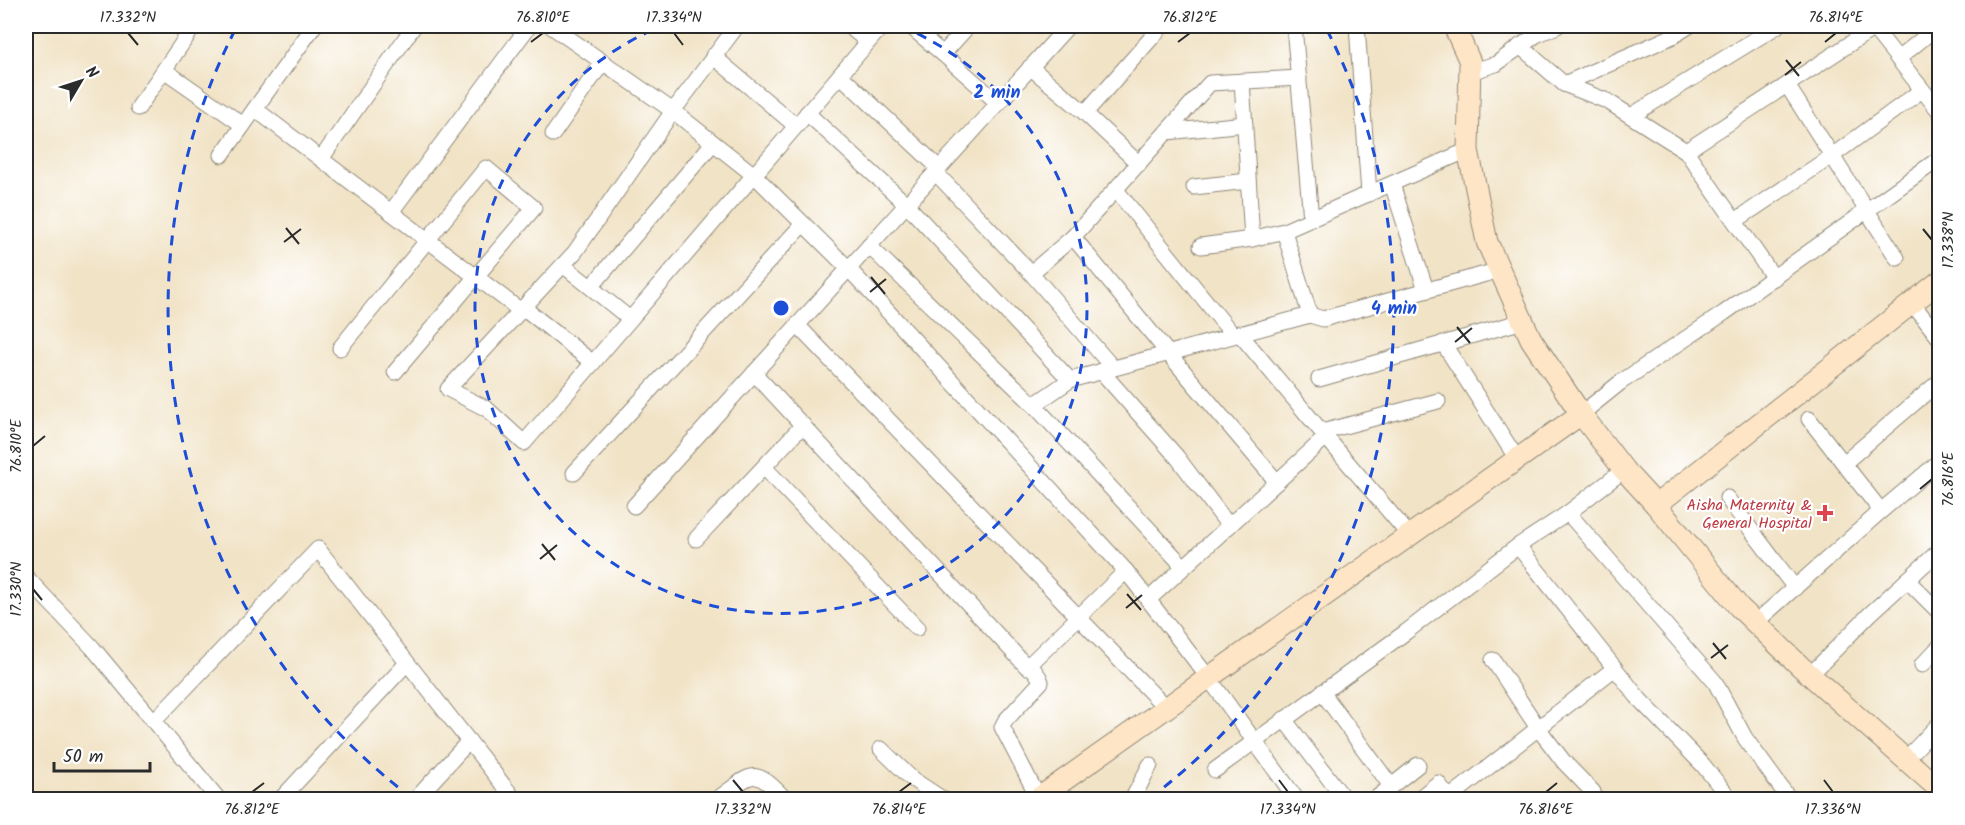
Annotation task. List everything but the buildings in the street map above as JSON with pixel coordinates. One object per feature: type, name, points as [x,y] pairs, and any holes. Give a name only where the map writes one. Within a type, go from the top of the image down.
[{"type":"street","points":[[138,108],[194,26]]},
{"type":"street","points":[[222,155],[314,26]]},
{"type":"street","points":[[321,159],[414,26]]},
{"type":"street","points":[[391,212],[529,26]]},
{"type":"street","points":[[551,26],[673,111],[754,175],[848,268],[1126,571],[1208,677],[1297,800]]},
{"type":"street","points":[[737,26],[673,111],[575,252],[448,389],[488,409],[524,443],[882,26]]},
{"type":"street","points":[[849,26],[868,42]]},
{"type":"street","points":[[910,26],[998,103]]},
{"type":"street","points":[[943,54],[968,26]]},
{"type":"street","points":[[634,506],[1068,26]]},
{"type":"street","points":[[1085,113],[1162,26]]},
{"type":"street","points":[[1294,26],[1311,219]]},
{"type":"street","points":[[1357,26],[1369,194]]},
{"type":"street","points":[[1454,26],[1470,62],[1468,150],[1487,242],[1531,339],[1581,414],[1624,470],[1656,505],[1739,607],[1800,666],[1940,790]]},
{"type":"street","points":[[1470,72],[1496,64],[1536,35],[1557,26]]},
{"type":"street","points":[[1564,84],[1673,36],[1689,26]]},
{"type":"street","points":[[1630,116],[1777,26]]},
{"type":"street","points":[[1898,59],[1938,26]]},
{"type":"street","points":[[1686,151],[1873,27],[1940,112]]},
{"type":"street","points":[[1520,46],[1564,84],[1607,101],[1686,151],[1774,278]]},
{"type":"street","points":[[713,56],[796,126]]},
{"type":"street","points":[[553,134],[603,62]]},
{"type":"street","points":[[1030,68],[1085,113],[1139,164]]},
{"type":"street","points":[[164,70],[243,125]]},
{"type":"street","points":[[840,75],[937,170],[1031,273],[1229,526]]},
{"type":"street","points":[[1031,273],[1073,237],[1210,83],[1299,78]]},
{"type":"street","points":[[1242,81],[1252,239]]},
{"type":"street","points":[[1787,84],[1897,258]]},
{"type":"street","points":[[1735,221],[1832,156],[1922,90]]},
{"type":"street","points":[[255,109],[593,363]]},
{"type":"street","points":[[807,113],[906,204],[1070,380]]},
{"type":"street","points":[[1167,132],[1245,124]]},
{"type":"street","points":[[591,287],[713,143]]},
{"type":"street","points":[[1201,246],[1252,239],[1284,231],[1468,150]]},
{"type":"street","points":[[1030,664],[1041,682],[1002,727],[1037,799],[1581,414],[1621,382],[1774,278],[1940,158]]},
{"type":"street","points":[[340,348],[426,239],[486,168],[534,208],[395,372]]},
{"type":"street","points":[[1194,187],[1248,181]]},
{"type":"street","points":[[1392,184],[1426,291]]},
{"type":"street","points":[[1116,190],[1410,536]]},
{"type":"street","points":[[574,473],[803,224]]},
{"type":"street","points":[[1284,231],[1310,315]]},
{"type":"street","points":[[1073,237],[1277,482]]},
{"type":"street","points":[[868,246],[1034,405],[1184,567]]},
{"type":"street","points":[[563,266],[630,319]]},
{"type":"street","points":[[1034,405],[1070,380],[1107,369],[1310,315],[1323,319],[1500,270]]},
{"type":"street","points":[[1656,505],[1940,281]]},
{"type":"street","points":[[1912,303],[1940,339]]},
{"type":"street","points":[[1319,379],[1523,321]]},
{"type":"street","points":[[797,325],[1166,708]]},
{"type":"street","points":[[1443,344],[1517,459]]},
{"type":"street","points":[[754,373],[1027,667],[1126,571]]},
{"type":"street","points":[[1844,464],[1940,381]]},
{"type":"street","points":[[1148,600],[1277,482],[1324,435],[1438,401]]},
{"type":"street","points":[[1809,419],[1881,511]]},
{"type":"street","points":[[696,539],[803,426]]},
{"type":"street","points":[[1755,623],[1940,461]]},
{"type":"street","points":[[764,467],[917,628]]},
{"type":"street","points":[[1215,770],[1624,470]]},
{"type":"street","points":[[1727,498],[1795,588]]},
{"type":"street","points":[[1568,513],[1715,682],[1751,748],[1790,800]]},
{"type":"street","points":[[1518,546],[1640,700],[1703,765],[1731,800]]},
{"type":"street","points":[[154,721],[318,549],[514,800]]},
{"type":"street","points":[[1811,674],[1870,614],[1940,550]]},
{"type":"street","points":[[26,576],[92,647],[219,800]]},
{"type":"street","points":[[1907,580],[1940,613]]},
{"type":"street","points":[[1922,665],[1940,646]]},
{"type":"street","points":[[1493,660],[1538,728],[1564,762],[1593,792]]},
{"type":"street","points":[[279,800],[407,663]]},
{"type":"street","points":[[1417,800],[1438,783],[1449,798],[1615,668]]},
{"type":"street","points":[[1322,692],[1391,786]]},
{"type":"street","points":[[1284,719],[1345,800]]},
{"type":"street","points":[[1905,760],[1940,723]]},
{"type":"street","points":[[415,800],[469,741]]},
{"type":"street","points":[[881,750],[912,778],[944,800]]},
{"type":"street","points":[[1132,800],[1150,765]]},
{"type":"street","points":[[1374,800],[1418,765]]},
{"type":"street","points":[[716,800],[747,777],[757,776],[767,780],[786,800]]},
{"type":"place","name":"Aisha Maternity & General Hospital","points":[[1825,513]]}]
